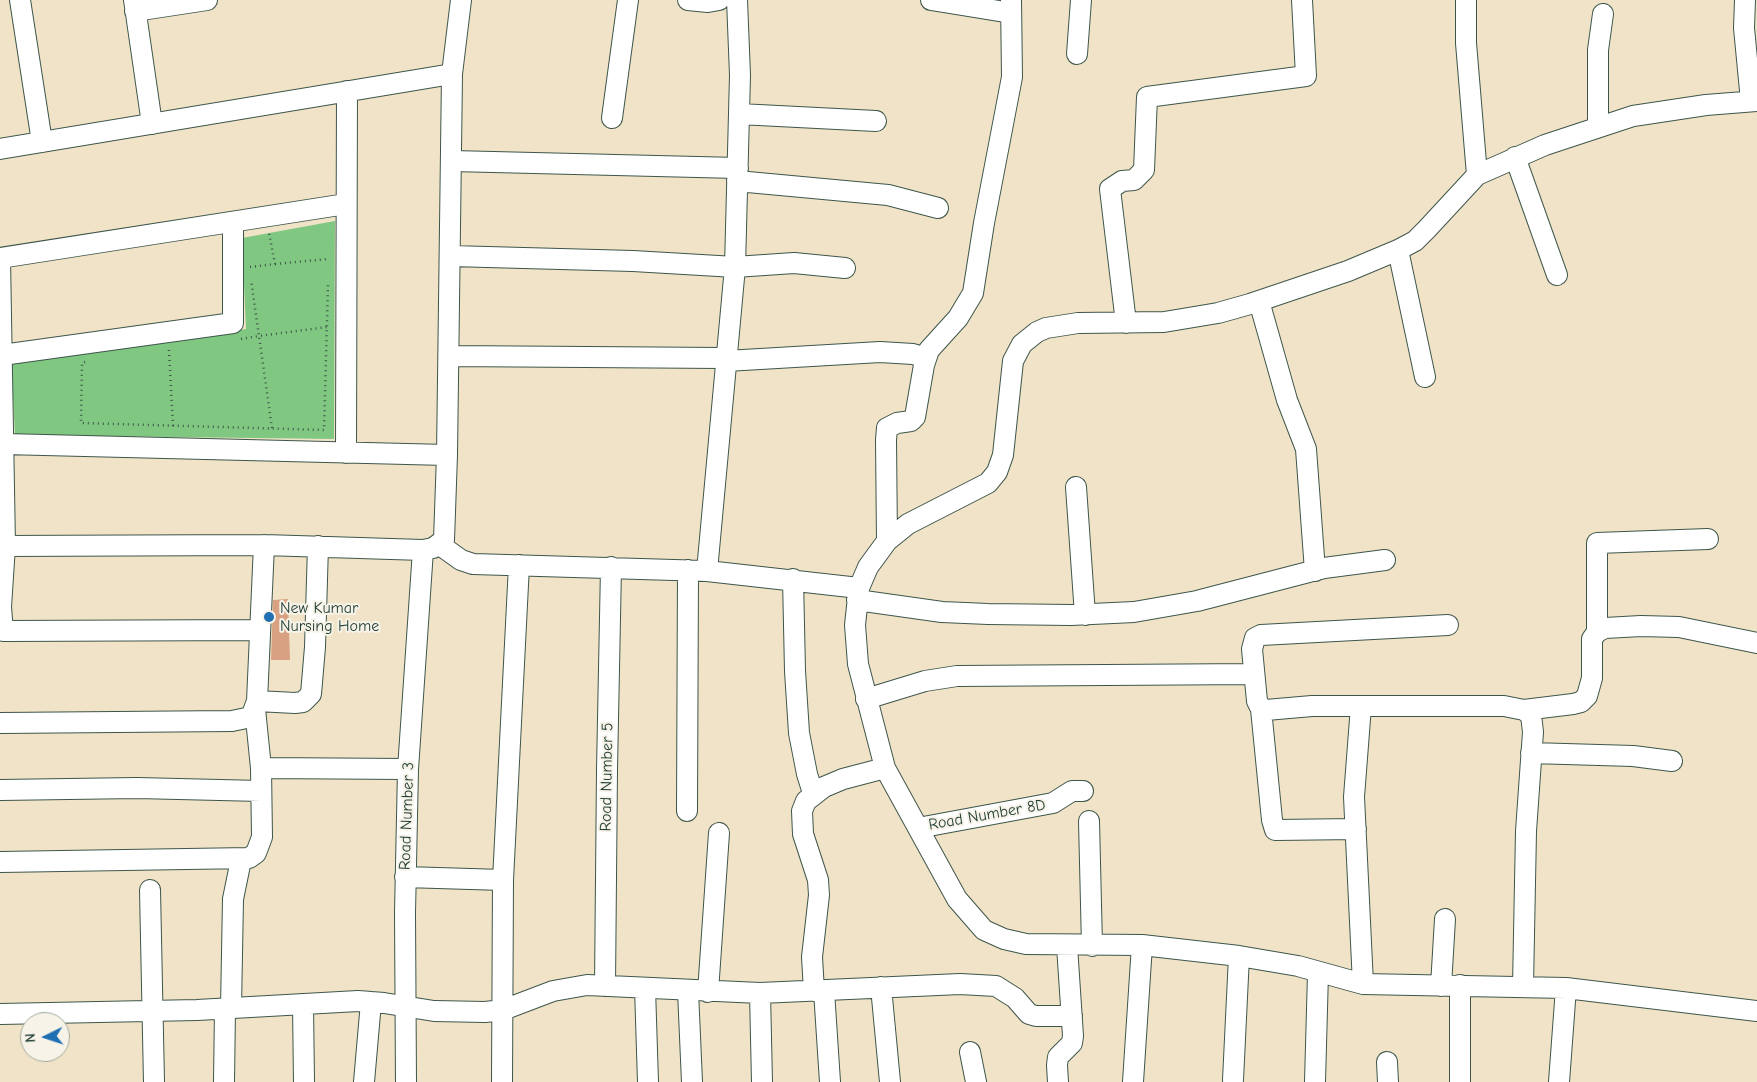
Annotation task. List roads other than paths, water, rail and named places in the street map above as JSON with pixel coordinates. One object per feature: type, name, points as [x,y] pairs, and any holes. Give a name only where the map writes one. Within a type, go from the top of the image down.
[{"type":"street","points":[[20,0],[42,142]]},
{"type":"street","points":[[152,124],[134,6],[207,0]]},
{"type":"street","name":"Road Number 3","points":[[406,1082],[404,1007],[408,769],[431,547],[446,533],[452,74],[461,0]]},
{"type":"street","points":[[612,118],[628,0]]},
{"type":"street","points":[[688,0],[719,0]]},
{"type":"street","points":[[687,811],[697,571],[726,360],[735,267],[740,75],[736,0]]},
{"type":"street","points":[[887,541],[886,433],[891,425],[911,421],[915,417],[929,350],[958,318],[973,293],[984,223],[1012,76],[1011,6],[931,0]]},
{"type":"street","points":[[1077,54],[1081,0]]},
{"type":"street","points":[[1126,323],[1110,189],[1115,184],[1140,176],[1144,170],[1147,97],[1306,76],[1302,0]]},
{"type":"street","points":[[1466,0],[1466,43],[1476,175]]},
{"type":"street","points":[[1745,0],[1744,28],[1754,101],[1669,110],[1633,116],[1598,126],[1514,157],[1476,175],[1414,241],[1398,250],[1348,271],[1259,301],[1189,319],[1062,325],[1046,328],[1029,337],[1013,361],[1003,455],[997,472],[988,483],[908,524],[887,541],[868,567],[858,594],[855,625],[858,664],[885,768],[957,899],[984,930],[1004,939],[1026,944],[1067,946],[1142,945],[1239,956],[1298,966],[1363,984],[1566,988],[1757,1011]]},
{"type":"street","points":[[1598,126],[1598,50],[1603,14]]},
{"type":"street","points":[[0,149],[452,74]]},
{"type":"street","points":[[346,453],[347,91]]},
{"type":"street","points":[[739,114],[876,121]]},
{"type":"street","points":[[1514,157],[1557,275]]},
{"type":"street","points":[[452,161],[737,175],[888,195],[938,208]]},
{"type":"street","points":[[260,630],[3,631],[1,607],[4,444],[0,258],[346,204]]},
{"type":"street","points":[[2,355],[233,323],[233,222]]},
{"type":"street","points":[[1398,250],[1425,376]]},
{"type":"street","points":[[451,256],[633,261],[735,267],[772,263],[845,268]]},
{"type":"street","points":[[1259,301],[1287,400],[1306,450],[1315,571]]},
{"type":"street","points":[[449,356],[722,358],[726,360],[880,352],[913,354],[926,358]]},
{"type":"street","points":[[4,444],[447,455]]},
{"type":"street","points":[[1076,487],[1085,615]]},
{"type":"street","points":[[1597,632],[1597,543],[1708,539]]},
{"type":"street","points":[[3,546],[264,545],[431,547],[473,564],[697,571],[793,579],[942,612],[1030,616],[1085,615],[1167,607],[1315,571],[1385,560]]},
{"type":"street","points":[[0,862],[241,860],[256,853],[260,846],[261,768],[256,705],[264,545]]},
{"type":"street","points":[[256,705],[303,702],[311,694],[315,647],[318,546]]},
{"type":"street","points":[[502,1082],[503,880],[520,565]]},
{"type":"street","name":"Road Number 5","points":[[605,986],[606,770],[611,567]]},
{"type":"street","points":[[793,579],[795,671],[799,733],[807,774],[813,793]]},
{"type":"street","points":[[1356,829],[1275,830],[1272,820],[1261,709],[1257,701],[1252,643],[1261,635],[1448,625]]},
{"type":"street","points":[[1261,709],[1312,706],[1504,706],[1524,710],[1573,704],[1587,696],[1592,678],[1592,639],[1597,632],[1605,628],[1661,626],[1692,629],[1757,642]]},
{"type":"street","points":[[866,699],[925,681],[957,676],[1254,674]]},
{"type":"street","points":[[0,723],[232,721],[251,717],[256,705]]},
{"type":"street","points":[[1361,706],[1355,772],[1363,984]]},
{"type":"street","points":[[1523,986],[1526,832],[1533,723],[1530,715],[1524,710]]},
{"type":"street","points":[[1531,753],[1633,756],[1672,761]]},
{"type":"street","points":[[261,768],[408,769]]},
{"type":"street","points":[[830,1082],[819,991],[812,957],[819,895],[818,880],[802,822],[806,801],[813,793],[843,778],[885,768]]},
{"type":"street","points":[[0,790],[137,788],[261,791]]},
{"type":"street","name":"Road Number 8D","points":[[918,828],[1053,803],[1072,792],[1083,791]]},
{"type":"street","points":[[1089,822],[1092,946]]},
{"type":"street","points":[[692,1082],[698,991],[719,833]]},
{"type":"street","points":[[224,1082],[233,898],[241,860]]},
{"type":"street","points":[[405,877],[503,880]]},
{"type":"street","points":[[150,890],[154,1082]]},
{"type":"street","points":[[1445,919],[1460,1082]]},
{"type":"street","points":[[1133,1082],[1142,945]]},
{"type":"street","points":[[1058,1082],[1056,1065],[1058,1057],[1072,1042],[1067,946]]},
{"type":"street","points":[[1233,1080],[1239,956]]},
{"type":"street","points":[[1315,1082],[1318,973]]},
{"type":"street","points":[[0,1014],[228,1009],[371,1002],[457,1013],[503,1010],[571,987],[605,986],[760,993],[960,984],[996,986],[1015,998],[1029,1014],[1036,1016],[1072,1016]]},
{"type":"street","points":[[881,987],[890,1082]]},
{"type":"street","points":[[645,988],[648,1082]]},
{"type":"street","points":[[1559,1082],[1566,988]]},
{"type":"street","points":[[760,993],[762,1082]]},
{"type":"street","points":[[364,1082],[371,1002]]},
{"type":"street","points":[[303,1004],[304,1082]]},
{"type":"street","points":[[970,1052],[976,1082]]},
{"type":"street","points":[[1388,1062],[1388,1082]]},
{"type":"place","name":"New Kumar Nursing Home","points":[[269,617]]}]
